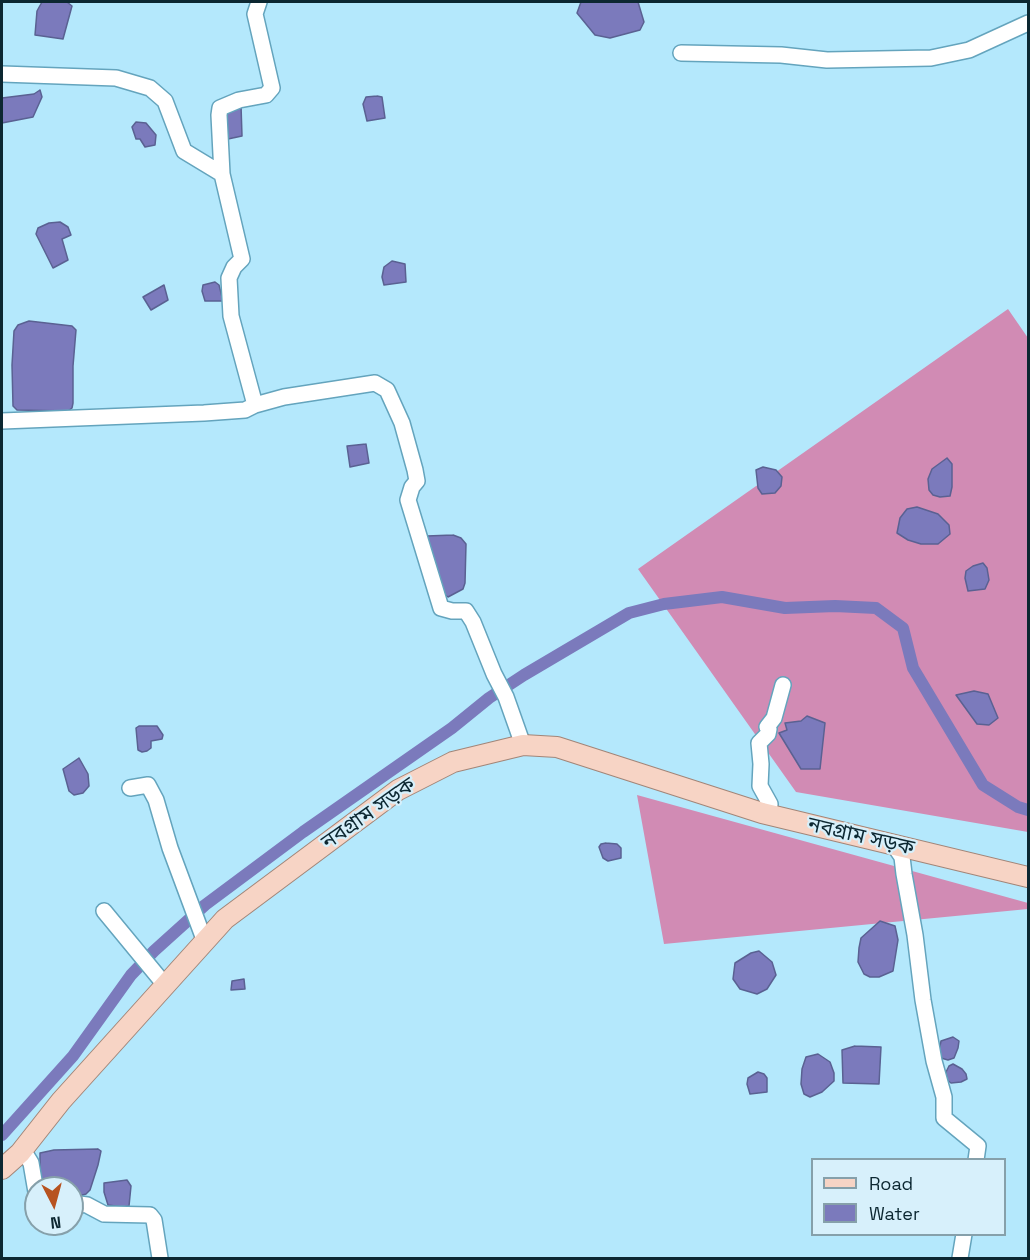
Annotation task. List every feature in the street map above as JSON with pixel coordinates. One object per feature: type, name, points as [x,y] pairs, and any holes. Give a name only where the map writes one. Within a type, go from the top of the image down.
[{"type":"main road","name":"নবগ্রাম সড়ক","points":[[2,1169],[23,1150],[61,1101],[225,919],[398,790],[453,762],[523,746],[557,747],[769,815],[1029,877]]},
{"type":"street","points":[[255,405],[231,316],[229,278],[234,267],[242,259],[222,174],[220,108],[239,100],[266,95],[272,88],[255,14],[259,2]]},
{"type":"street","points":[[681,52],[781,55],[827,60],[931,58],[969,50],[1029,23]]},
{"type":"street","points":[[2,74],[116,78],[150,88],[165,101],[184,151],[222,174]]},
{"type":"street","points":[[2,421],[245,410],[284,397],[375,383],[387,390],[402,423],[415,470],[417,481],[412,487],[408,500],[441,608],[466,611],[473,622],[506,697],[523,746]]},
{"type":"street","points":[[769,815],[770,804],[760,786],[759,743],[768,734],[767,727],[774,718],[783,685]]},
{"type":"street","points":[[130,788],[148,785],[156,800],[189,902],[205,942]]},
{"type":"street","points":[[894,844],[902,857],[923,1000],[934,1061],[944,1097],[944,1118],[978,1146],[976,1158]]},
{"type":"street","points":[[104,911],[165,986]]},
{"type":"street","points":[[23,1150],[31,1162],[33,1176]]},
{"type":"street","points":[[84,1205],[104,1214],[150,1215],[160,1258]]},
{"type":"street","points":[[960,1258],[964,1236]]},
{"type":"shaded area","points":[[1008,309],[1028,338],[1028,832],[796,792],[638,569]]},
{"type":"shaded area","points":[[637,795],[1028,903],[1028,909],[664,944]]},
{"type":"water","points":[[42,2],[67,2],[72,6],[63,39],[35,35],[37,11]]},
{"type":"water","points":[[581,2],[638,2],[644,22],[640,30],[610,38],[595,35],[577,13]]},
{"type":"water","points":[[40,90],[42,97],[33,117],[2,123],[2,98],[34,94]]},
{"type":"water","points":[[366,97],[382,97],[385,118],[367,121],[363,104]]},
{"type":"water","points":[[241,105],[242,136],[228,139],[227,112]]},
{"type":"water","points":[[136,122],[146,123],[156,135],[155,145],[145,147],[140,139],[136,139],[132,127]]},
{"type":"water","points":[[60,222],[68,227],[71,235],[62,239],[68,260],[53,268],[36,234],[38,228],[49,223]]},
{"type":"water","points":[[392,261],[405,264],[406,282],[384,285],[382,277],[384,267]]},
{"type":"water","points":[[215,282],[219,285],[223,301],[205,301],[203,285]]},
{"type":"water","points":[[164,285],[168,300],[151,310],[143,297]]},
{"type":"water","points":[[29,321],[72,326],[76,330],[73,403],[72,408],[68,411],[17,410],[13,406],[14,331],[18,325]]},
{"type":"water","points":[[366,444],[369,463],[350,467],[347,446]]},
{"type":"water","points":[[947,458],[952,464],[952,487],[950,496],[940,497],[933,495],[929,490],[928,479],[932,469]]},
{"type":"water","points":[[763,467],[776,470],[782,477],[781,486],[775,493],[762,494],[758,488],[756,470]]},
{"type":"water","points":[[917,507],[938,514],[949,525],[950,534],[938,544],[921,544],[897,533],[900,518],[907,509]]},
{"type":"water","points":[[453,535],[461,538],[466,544],[465,583],[463,589],[448,597],[440,591],[425,540],[427,536]]},
{"type":"water","points":[[983,563],[987,568],[989,580],[985,589],[968,591],[966,571]]},
{"type":"water","points":[[974,691],[988,694],[998,718],[989,725],[977,724],[956,695]]},
{"type":"water","points":[[807,716],[825,723],[820,769],[801,769],[779,733],[787,730],[785,723],[801,721]]},
{"type":"water","points":[[157,726],[163,735],[162,739],[151,741],[151,748],[147,751],[138,750],[136,728]]},
{"type":"water","points":[[79,758],[88,774],[89,786],[83,793],[74,795],[69,791],[63,769]]},
{"type":"water","points":[[606,843],[617,844],[621,848],[621,858],[608,861],[603,858],[599,847]]},
{"type":"water","points":[[880,921],[895,926],[898,940],[893,971],[879,977],[870,977],[864,974],[858,962],[859,948],[861,938]]},
{"type":"water","points":[[759,951],[772,962],[776,975],[767,989],[757,994],[740,989],[733,979],[735,963]]},
{"type":"water","points":[[244,979],[245,989],[231,990],[232,981]]},
{"type":"water","points":[[953,1037],[959,1041],[954,1058],[948,1060],[941,1058],[939,1051],[941,1041]]},
{"type":"water","points":[[855,1046],[881,1047],[879,1084],[843,1083],[842,1050]]},
{"type":"water","points":[[818,1054],[830,1062],[834,1081],[822,1092],[810,1097],[804,1094],[801,1084],[802,1069],[806,1057]]},
{"type":"water","points":[[953,1064],[962,1069],[967,1079],[951,1083],[947,1080],[946,1072]]},
{"type":"water","points":[[758,1072],[767,1078],[767,1092],[750,1094],[748,1078]]},
{"type":"water","points":[[98,1149],[101,1151],[90,1190],[86,1194],[84,1195],[84,1176],[41,1176],[40,1153],[54,1150]]},
{"type":"water","points":[[127,1180],[131,1186],[129,1206],[108,1205],[104,1183]]},
{"type":"waterway","points":[[2,1135],[73,1056],[131,975],[205,905],[303,832],[452,728],[489,698],[629,613],[664,604],[722,597],[785,608],[835,606],[876,608],[903,628],[913,668],[983,785],[1018,807],[1028,810]]}]
